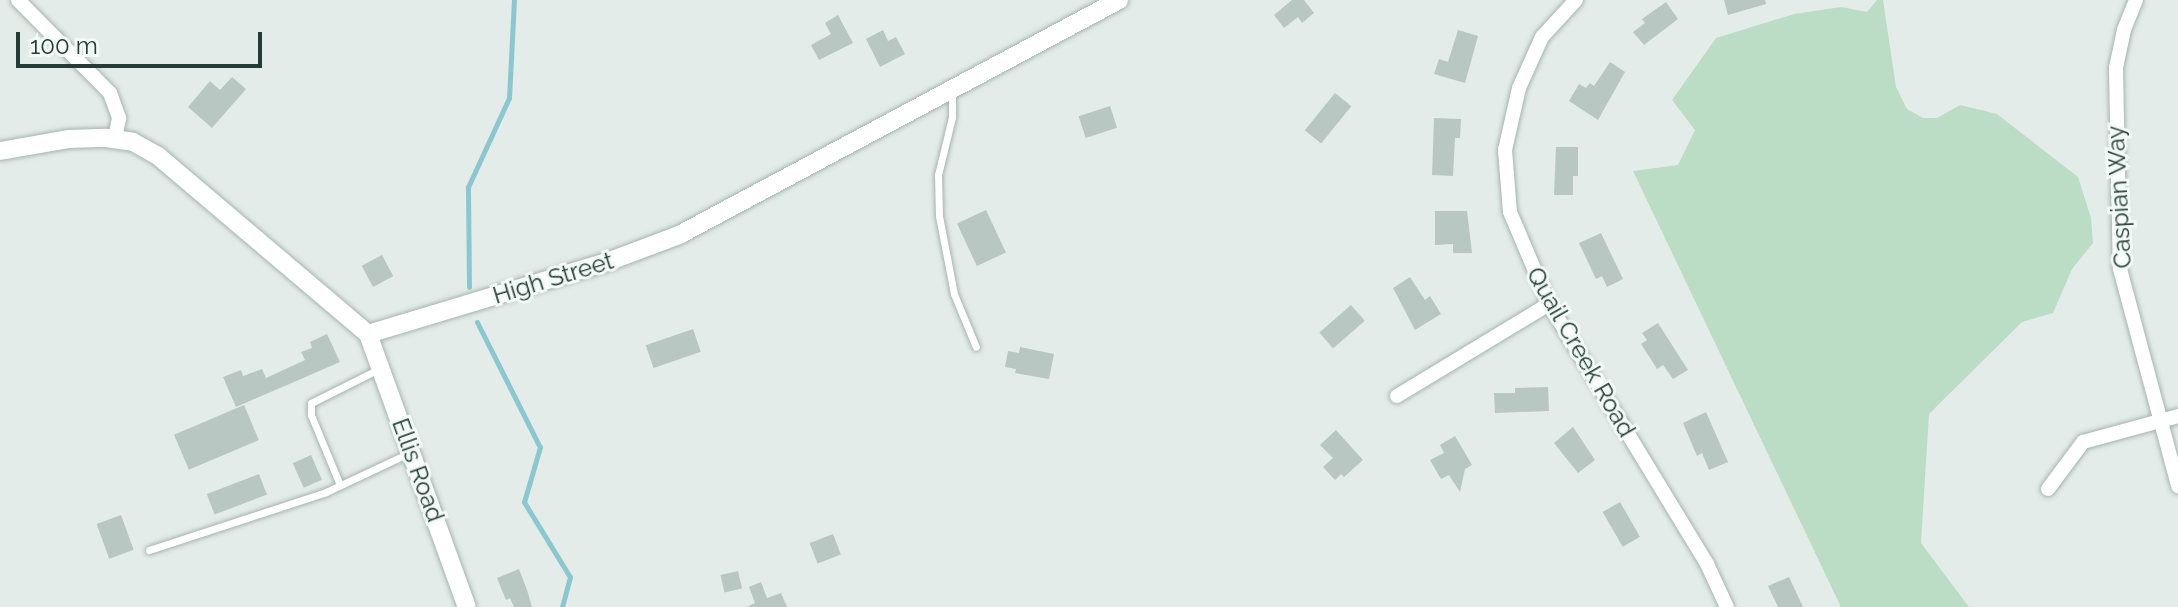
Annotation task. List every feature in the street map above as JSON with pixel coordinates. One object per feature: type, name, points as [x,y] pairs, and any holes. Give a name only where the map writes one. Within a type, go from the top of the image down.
[{"type":"street","points":[[18,0],[110,93],[119,118],[115,139]]},
{"type":"street","name":"High Street","points":[[368,334],[610,261],[668,239],[952,92],[1119,0]]},
{"type":"street","name":"Quail Creek Road","points":[[1576,0],[1542,37],[1528,62],[1509,123],[1505,150],[1510,212],[1549,304],[1707,564],[1727,607]]},
{"type":"street","name":"Caspian Way","points":[[2136,0],[2124,30],[2116,68],[2120,269],[2178,486]]},
{"type":"street","points":[[0,151],[68,139],[133,142],[158,156],[368,334]]},
{"type":"street","points":[[1397,396],[1549,304]]},
{"type":"street","name":"Ellis Road","points":[[368,334],[467,607]]},
{"type":"street","points":[[2048,489],[2083,442],[2178,416]]},
{"type":"lane","points":[[952,92],[952,117],[938,175],[939,216],[954,294],[976,347]]},
{"type":"lane","points":[[340,485],[311,415],[311,403],[381,369]]},
{"type":"lane","points":[[149,550],[340,485],[412,452]]},
{"type":"green space","points":[[1877,0],[1883,0],[1896,87],[1907,109],[1923,118],[1937,118],[1960,105],[1997,114],[2078,177],[2091,218],[2093,243],[2072,269],[2053,313],[2022,322],[1929,414],[1921,543],[1969,607],[1841,607],[1633,171],[1678,165],[1695,130],[1672,100],[1716,38],[1794,14],[1841,7],[1867,12]]},
{"type":"building","points":[[1292,0],[1304,0],[1314,13],[1302,23],[1298,17],[1284,28],[1274,15]]},
{"type":"building","points":[[1724,0],[1765,0],[1766,4],[1728,15]]},
{"type":"building","points":[[1666,2],[1678,19],[1644,45],[1633,32],[1645,23],[1642,19]]},
{"type":"building","points":[[838,15],[853,43],[819,60],[811,45],[831,34],[825,23]]},
{"type":"building","points":[[883,30],[888,41],[896,37],[905,54],[880,67],[866,39]]},
{"type":"building","points":[[1458,30],[1478,36],[1465,83],[1434,74],[1439,59],[1448,62]]},
{"type":"building","points":[[1610,62],[1625,72],[1598,120],[1569,101],[1579,84],[1586,88],[1590,83],[1594,86]]},
{"type":"building","points":[[232,77],[246,89],[212,128],[188,107],[210,81],[220,90]]},
{"type":"building","points":[[1335,93],[1351,106],[1321,144],[1305,130]]},
{"type":"building","points":[[1110,106],[1117,128],[1086,138],[1079,116]]},
{"type":"building","points":[[1434,118],[1461,119],[1460,138],[1455,138],[1453,176],[1432,175]]},
{"type":"building","points":[[1556,147],[1578,147],[1578,176],[1573,176],[1573,195],[1554,195]]},
{"type":"building","points":[[986,210],[1006,253],[977,266],[957,224]]},
{"type":"building","points":[[1435,211],[1467,211],[1472,253],[1453,253],[1453,244],[1435,245]]},
{"type":"building","points":[[1601,233],[1623,279],[1607,287],[1602,276],[1596,279],[1579,243]]},
{"type":"building","points":[[382,255],[393,276],[373,287],[362,266]]},
{"type":"building","points":[[1410,277],[1425,300],[1430,296],[1441,314],[1415,330],[1393,288]]},
{"type":"building","points":[[1351,305],[1365,321],[1333,348],[1319,333]]},
{"type":"building","points":[[1658,323],[1688,370],[1673,379],[1663,365],[1657,369],[1641,344],[1647,340],[1642,333]]},
{"type":"building","points":[[693,329],[701,352],[654,368],[646,345]]},
{"type":"building","points":[[327,334],[340,362],[236,407],[223,377],[241,370],[243,376],[262,369],[266,378],[305,360],[301,352],[312,348],[310,342]]},
{"type":"building","points":[[1020,347],[1054,354],[1049,379],[1015,373],[1016,369],[1005,367],[1008,351],[1019,353]]},
{"type":"building","points":[[1548,387],[1549,411],[1495,413],[1494,393],[1515,393],[1515,388]]},
{"type":"building","points":[[244,405],[259,440],[189,470],[174,435]]},
{"type":"building","points":[[1706,412],[1728,462],[1709,470],[1702,453],[1697,456],[1683,423]]},
{"type":"building","points":[[1573,427],[1595,460],[1578,473],[1554,443]]},
{"type":"building","points":[[1336,430],[1363,460],[1344,477],[1341,474],[1335,480],[1323,467],[1333,458],[1320,445]]},
{"type":"building","points":[[1455,436],[1472,465],[1465,469],[1460,492],[1449,475],[1441,479],[1430,460],[1444,453],[1440,445]]},
{"type":"building","points":[[311,455],[322,480],[304,488],[293,463]]},
{"type":"building","points":[[259,474],[267,495],[215,515],[207,494]]},
{"type":"building","points":[[1620,502],[1640,537],[1623,547],[1603,512]]},
{"type":"building","points":[[121,515],[134,550],[109,559],[97,524]]},
{"type":"building","points":[[833,534],[841,555],[818,563],[810,543]]},
{"type":"building","points":[[519,569],[532,607],[514,607],[510,598],[506,600],[497,578]]},
{"type":"building","points":[[738,571],[742,589],[725,593],[720,575]]},
{"type":"building","points":[[1789,577],[1803,607],[1778,607],[1768,586]]},
{"type":"building","points":[[761,582],[767,598],[781,593],[787,607],[747,607],[755,603],[749,587]]},
{"type":"waterway","points":[[469,287],[468,187],[509,98],[514,0]]},
{"type":"waterway","points":[[477,322],[540,447],[524,502],[570,577],[562,607]]}]
